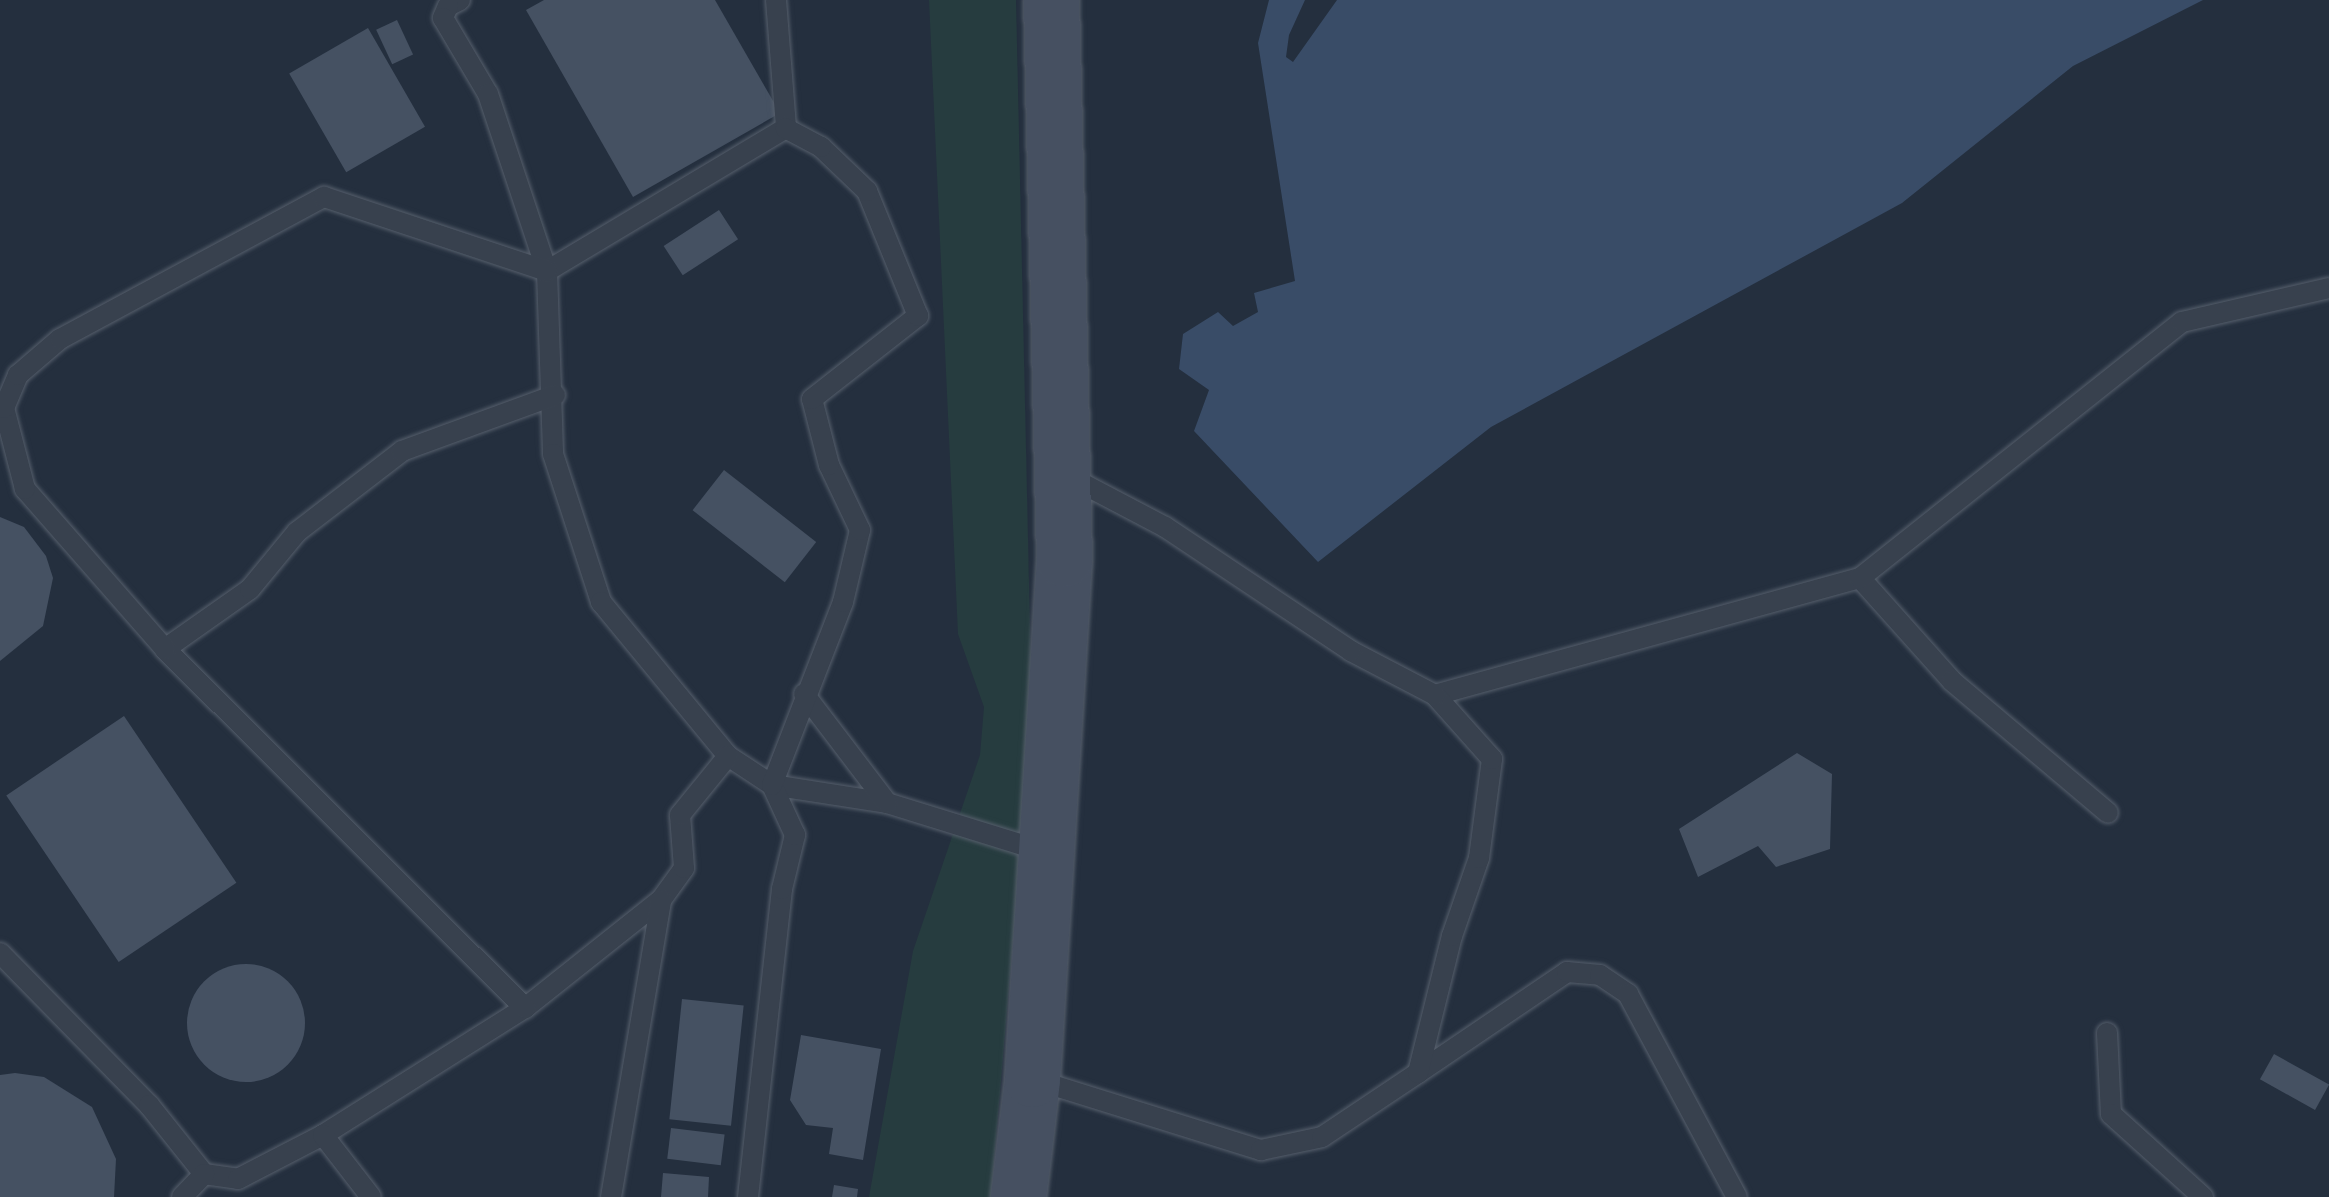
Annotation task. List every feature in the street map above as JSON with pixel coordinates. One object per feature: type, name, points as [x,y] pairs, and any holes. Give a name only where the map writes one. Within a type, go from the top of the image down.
[{"type":"main road","points":[[1018,1197],[1032,1079],[1064,559],[1052,0]]},
{"type":"lane","points":[[460,0],[443,18],[488,94],[546,271],[555,395],[554,454],[601,602],[728,756],[772,784],[887,803],[1044,852]]},
{"type":"lane","points":[[776,0],[786,128]]},
{"type":"lane","points":[[525,1008],[165,649],[25,489],[4,408],[18,375],[60,339],[324,197],[546,271],[786,128]]},
{"type":"lane","points":[[748,1197],[782,889],[796,834],[772,784],[843,602],[860,530],[830,465],[812,399],[918,316],[867,191],[821,147],[786,128]]},
{"type":"lane","points":[[1436,695],[1860,578],[2182,322],[2329,288]]},
{"type":"lane","points":[[165,649],[250,589],[297,532],[402,451],[555,395]]},
{"type":"lane","points":[[1062,472],[1165,527],[1335,641],[1436,695],[1492,758],[1479,858],[1452,936],[1418,1073]]},
{"type":"lane","points":[[1860,578],[1952,681],[2108,812]]},
{"type":"lane","points":[[804,694],[887,803]]},
{"type":"lane","points":[[0,952],[150,1104],[204,1174],[238,1179],[323,1135],[525,1008],[661,900],[684,868],[680,814],[728,756]]},
{"type":"lane","points":[[611,1197],[661,900]]},
{"type":"lane","points":[[1032,1079],[1261,1150],[1322,1137],[1567,972],[1600,975],[1628,994],[1737,1197]]},
{"type":"lane","points":[[2107,1033],[2111,1114],[2203,1197]]},
{"type":"lane","points":[[323,1135],[371,1197]]},
{"type":"lane","points":[[182,1197],[204,1174]]},
{"type":"green space","points":[[929,0],[1016,0],[1032,719],[991,1197],[869,1197],[913,951],[980,755],[984,707],[958,634]]},
{"type":"water","points":[[1269,0],[1305,0],[1289,35],[1286,57],[1293,62],[1337,0],[2203,0],[2073,66],[1902,203],[1491,427],[1318,562],[1194,431],[1209,390],[1179,369],[1183,334],[1218,312],[1233,326],[1258,312],[1254,293],[1295,281],[1258,43]]},
{"type":"building","points":[[544,0],[715,0],[780,113],[633,197],[526,10]]},
{"type":"building","points":[[397,20],[413,54],[392,64],[376,30]]},
{"type":"building","points":[[368,28],[425,127],[346,172],[289,74]]},
{"type":"building","points":[[719,210],[738,239],[683,275],[664,246]]},
{"type":"building","points":[[724,470],[816,542],[785,582],[693,510]]},
{"type":"building","points":[[0,517],[24,527],[46,556],[53,578],[43,626],[0,661]]},
{"type":"building","points":[[124,716],[236,883],[119,962],[6,795]]},
{"type":"building","points":[[1797,753],[1832,774],[1830,849],[1776,867],[1758,846],[1698,877],[1679,829]]},
{"type":"building","points":[[246,964],[269,969],[288,981],[300,1000],[305,1023],[300,1046],[288,1065],[269,1077],[246,1082],[223,1077],[204,1065],[192,1046],[187,1023],[192,1000],[204,981],[223,969]]},
{"type":"building","points":[[682,999],[744,1005],[731,1126],[669,1119]]},
{"type":"building","points":[[801,1035],[881,1049],[863,1160],[829,1154],[833,1128],[806,1125],[790,1100]]},
{"type":"building","points":[[2274,1054],[2329,1084],[2315,1110],[2260,1079]]},
{"type":"building","points":[[0,1075],[44,1077],[92,1107],[116,1159],[114,1197],[0,1197]]},
{"type":"building","points":[[671,1128],[725,1135],[721,1165],[667,1159]]},
{"type":"building","points":[[663,1173],[709,1177],[708,1197],[661,1197]]},
{"type":"building","points":[[834,1185],[858,1189],[857,1197],[832,1197]]}]
